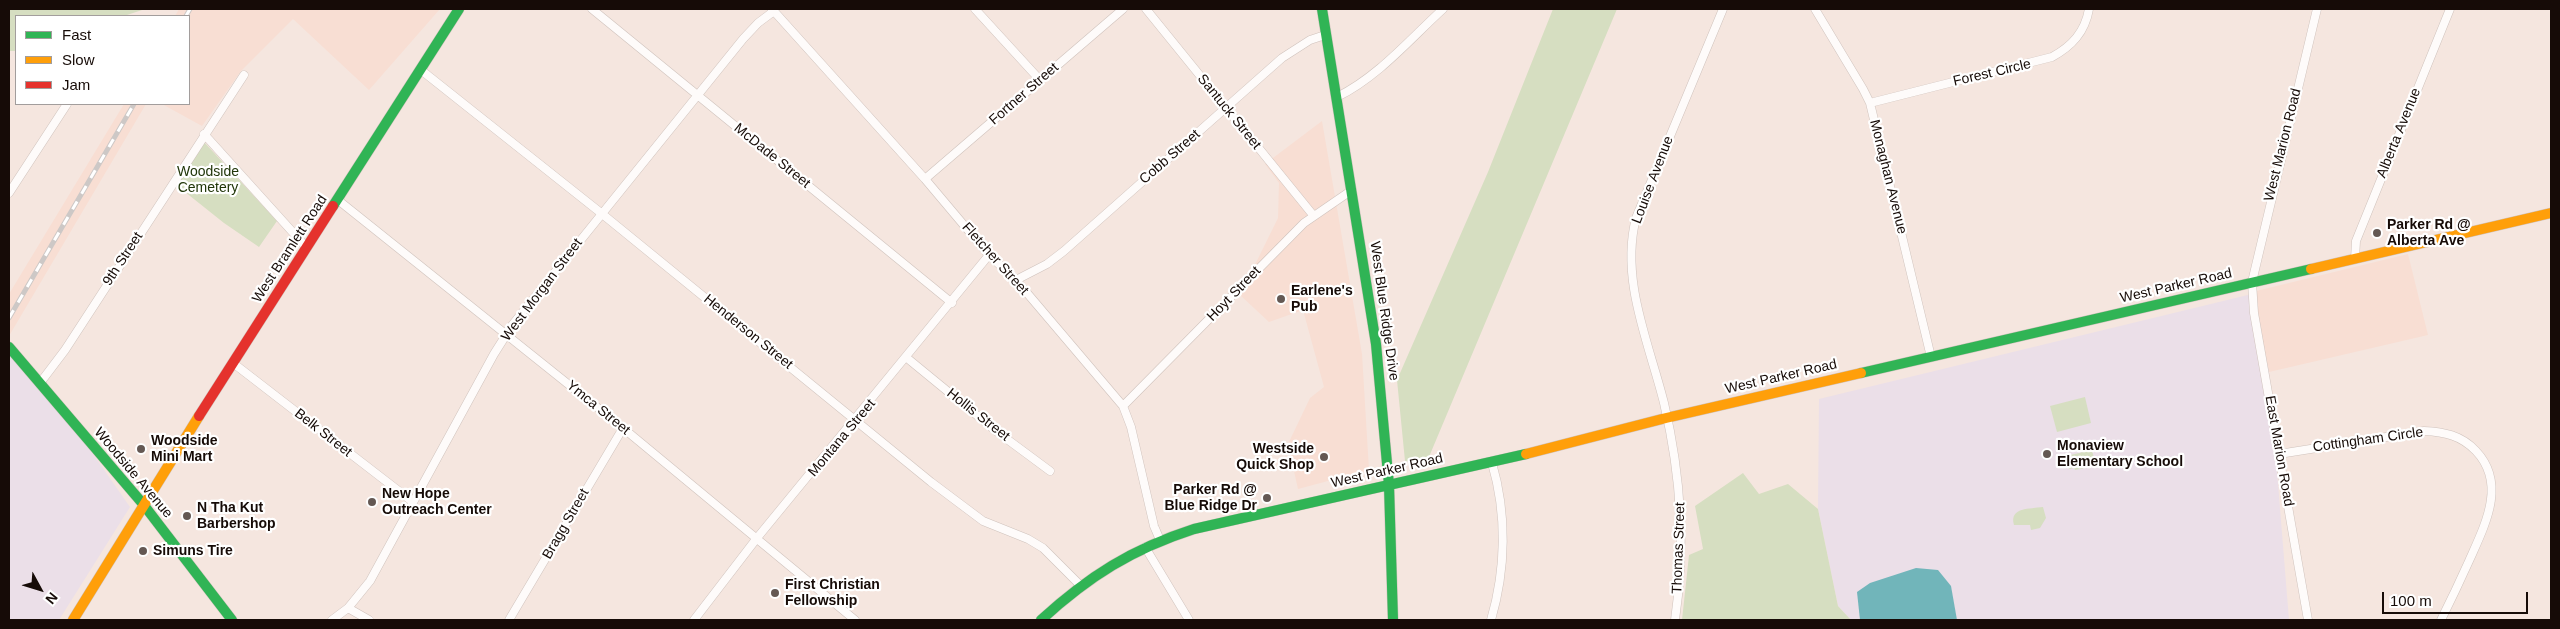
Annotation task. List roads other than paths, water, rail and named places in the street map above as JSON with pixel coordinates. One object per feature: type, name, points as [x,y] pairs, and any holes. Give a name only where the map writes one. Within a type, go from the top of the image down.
[{"type":"street","name":"West Bramlett Road","points":[[73,620],[143,504],[459,9]]},
{"type":"street","name":"McDade Street","points":[[592,9],[952,303]]},
{"type":"street","points":[[975,9],[1040,80]]},
{"type":"street","name":"Fortner Street","points":[[926,179],[1123,9]]},
{"type":"street","name":"Santuck Street","points":[[1146,9],[1314,215]]},
{"type":"street","name":"West Blue Ridge Drive","points":[[1322,9],[1376,344],[1389,485],[1393,620]]},
{"type":"street","points":[[1337,97],[1351,90],[1375,71],[1443,9]]},
{"type":"street","name":"Louise Avenue","points":[[1666,418],[1634,292],[1630,261],[1632,235],[1646,194],[1723,9]]},
{"type":"street","name":"Monaghan Avenue","points":[[1815,9],[1870,103],[1931,356]]},
{"type":"street","name":"Forest Circle","points":[[1870,103],[2052,57],[2071,45],[2078,38],[2089,9]]},
{"type":"street","name":"West Marion Road","points":[[2252,282],[2317,9]]},
{"type":"street","name":"Alberta Avenue","points":[[2355,259],[2356,241],[2450,9]]},
{"type":"street","name":"West Morgan Street","points":[[332,620],[348,608],[370,581],[506,335],[743,39],[773,10]]},
{"type":"street","name":"Fletcher Street","points":[[773,10],[926,179],[990,255],[1016,280],[1123,406],[1131,427],[1154,526],[1160,540]]},
{"type":"street","name":"Cobb Street","points":[[1016,280],[1047,264],[1064,251],[1282,58],[1310,40],[1325,35]]},
{"type":"street","name":"Henderson Street","points":[[421,70],[602,213],[972,514],[995,527],[1028,539],[1042,548],[1062,565],[1079,584]]},
{"type":"street","name":"9th Street","points":[[40,383],[65,350],[244,75]]},
{"type":"street","points":[[9,193],[66,105]]},
{"type":"street","points":[[204,134],[307,248]]},
{"type":"street","name":"Hoyt Street","points":[[1123,406],[1314,215],[1352,190]]},
{"type":"street","name":"Ymca Street","points":[[338,200],[622,428],[855,620]]},
{"type":"street","name":"West Parker Road","points":[[1041,620],[1079,584],[1112,563],[1160,540],[1194,529],[1492,463],[1666,418],[2551,213]]},
{"type":"street","name":"Montana Street","points":[[694,620],[757,538],[990,255]]},
{"type":"street","name":"East Marion Road","points":[[2252,282],[2254,313],[2308,620]]},
{"type":"street","name":"Woodside Avenue","points":[[9,347],[143,504],[232,620]]},
{"type":"street","name":"Hollis Street","points":[[907,358],[996,431],[1050,471]]},
{"type":"street","name":"Belk Street","points":[[234,363],[413,502]]},
{"type":"street","name":"Thomas Street","points":[[1666,418],[1677,472],[1682,522],[1681,565],[1675,620]]},
{"type":"street","name":"Bragg Street","points":[[510,620],[622,428]]},
{"type":"street","name":"Cottingham Circle","points":[[2280,454],[2424,431],[2448,433],[2471,446],[2489,470],[2493,490],[2492,501],[2484,529],[2441,620]]},
{"type":"street","points":[[1491,620],[1503,562],[1504,543],[1492,463]]},
{"type":"street","points":[[1145,547],[1189,620]]},
{"type":"street","points":[[348,608],[369,620]]},
{"type":"water","points":[[1916,568],[1938,570],[1951,586],[1957,620],[1860,620],[1857,592],[1870,583]]},
{"type":"railway","points":[[187,15],[190,9]]},
{"type":"railway","points":[[9,318],[133,105]]},
{"type":"place","name":"Parker Rd @ Alberta Ave","points":[[2377,233]]},
{"type":"place","name":"Earlene's Pub","points":[[1281,299]]},
{"type":"place","name":"Woodside Mini Mart","points":[[141,449]]},
{"type":"place","name":"Monaview Elementary School","points":[[2047,454]]},
{"type":"place","name":"Westside Quick Shop","points":[[1324,457]]},
{"type":"place","name":"Parker Rd @ Blue Ridge Dr","points":[[1267,498]]},
{"type":"place","name":"New Hope Outreach Center","points":[[372,502]]},
{"type":"place","name":"N Tha Kut Barbershop","points":[[187,516]]},
{"type":"place","name":"Simuns Tire","points":[[143,551]]},
{"type":"place","name":"First Christian Fellowship","points":[[775,593]]},
{"type":"park label","name":"Woodside Cemetery","points":[[208,180]]}]
